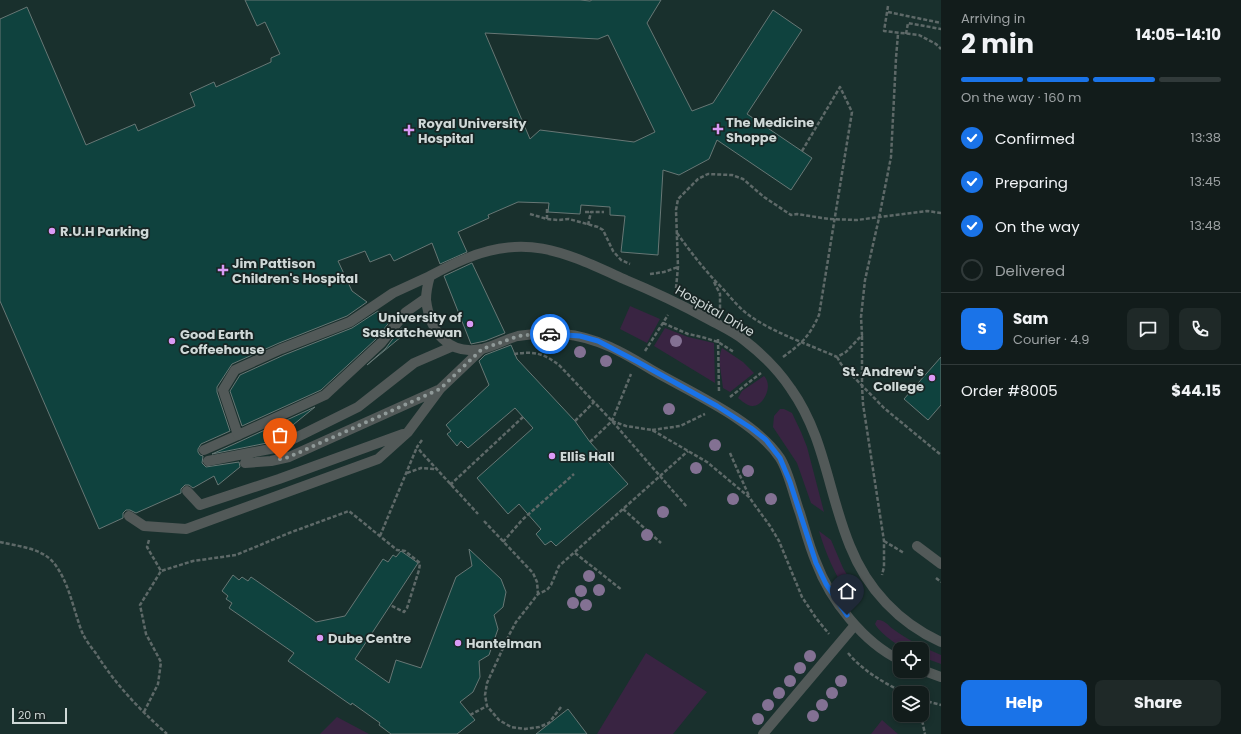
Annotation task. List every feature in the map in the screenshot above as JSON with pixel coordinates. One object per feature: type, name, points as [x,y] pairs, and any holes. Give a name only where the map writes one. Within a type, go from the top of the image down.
[{"type":"street","name":"Hospital Drive","points":[[238,435],[223,390],[235,370],[281,349],[350,322],[393,293],[466,258],[507,247],[534,247],[569,255],[676,302],[743,338],[771,365],[791,388],[811,423],[826,464],[849,545],[868,581],[878,595],[912,626],[941,642]]},
{"type":"street","points":[[430,276],[426,298],[431,322],[438,334],[451,347],[462,350],[482,349],[519,336],[538,334],[580,336],[598,341],[717,406],[751,428],[766,440],[780,458],[790,482],[816,563],[826,584],[855,625],[871,641],[893,657]]},
{"type":"street","points":[[204,450],[325,396],[381,343],[406,312],[426,298]]},
{"type":"street","points":[[208,461],[276,448],[358,407],[414,363],[451,347]]},
{"type":"street","points":[[129,516],[144,526],[186,529],[378,460],[408,432],[440,389],[482,349]]},
{"type":"street","points":[[245,464],[289,457],[440,389]]},
{"type":"street","points":[[187,491],[200,505],[279,479],[408,432]]},
{"type":"street","points":[[917,546],[941,564]]},
{"type":"street","points":[[763,734],[855,625]]},
{"type":"street","points":[[929,673],[941,677]]},
{"type":"path","points":[[888,6],[884,31],[898,34],[919,35],[936,44],[941,49]]},
{"type":"path","points":[[888,12],[941,23]]},
{"type":"path","points":[[906,34],[908,23],[941,28]]},
{"type":"path","points":[[878,595],[884,567],[884,541],[862,386],[861,317],[865,280],[891,157],[898,34]]},
{"type":"path","points":[[612,421],[626,426],[652,430],[684,424],[699,417],[717,406],[802,342],[814,326],[819,315],[852,112],[840,88],[802,151]]},
{"type":"path","points":[[669,286],[676,289],[678,267],[676,210],[678,199],[693,184],[708,174],[732,175],[743,179],[764,197],[791,216],[797,214],[835,220],[879,218],[927,211],[941,213]]},
{"type":"path","points":[[547,209],[547,219]]},
{"type":"path","points":[[586,212],[604,212]]},
{"type":"path","points":[[588,225],[591,212]]},
{"type":"path","points":[[530,214],[547,219],[569,219],[603,230],[613,251],[621,260],[635,267]]},
{"type":"path","points":[[677,232],[695,258],[714,280],[733,301],[750,316],[774,329],[837,357],[841,364],[884,408],[941,455]]},
{"type":"path","points":[[655,278],[648,274],[664,272],[678,267]]},
{"type":"path","points":[[638,362],[676,302]]},
{"type":"path","points":[[663,323],[688,334],[718,342],[740,356]]},
{"type":"path","points":[[837,357],[846,352],[862,335]]},
{"type":"path","points":[[514,354],[527,352],[537,353],[551,359],[573,379],[612,421],[687,507]]},
{"type":"path","points":[[755,369],[760,374]]},
{"type":"path","points":[[590,442],[612,421],[631,372]]},
{"type":"path","points":[[575,421],[594,402]]},
{"type":"path","points":[[450,485],[523,417]]},
{"type":"path","points":[[652,430],[706,462],[749,497]]},
{"type":"path","points":[[380,536],[417,447],[425,435]]},
{"type":"path","points":[[417,447],[478,514]]},
{"type":"path","points":[[560,707],[548,723],[539,727],[526,729],[511,727],[499,720],[487,706],[485,695],[487,683],[500,653],[516,622],[538,594],[547,590],[551,585],[559,566],[688,451]]},
{"type":"path","points":[[730,453],[749,497],[779,541],[802,597],[816,618],[866,670],[880,681],[893,688]]},
{"type":"path","points":[[406,473],[421,468],[436,469]]},
{"type":"path","points":[[503,542],[522,520],[574,474]]},
{"type":"path","points":[[623,509],[661,543]]},
{"type":"path","points":[[144,712],[158,684],[161,662],[146,634],[140,605],[161,571],[193,561],[236,555],[289,533],[349,511],[397,550],[405,551],[420,563],[407,608],[404,612],[390,605]]},
{"type":"path","points":[[484,521],[533,573],[537,582],[538,594]]},
{"type":"path","points":[[151,526],[147,547],[161,571]]},
{"type":"path","points":[[0,542],[44,554],[53,561],[66,585],[82,633],[114,681],[135,705],[167,734]]},
{"type":"path","points":[[575,553],[622,590]]},
{"type":"path","points":[[929,702],[941,705]]},
{"type":"path","points":[[470,714],[487,706]]},
{"type":"path","points":[[922,722],[925,734]]},
{"type":"shaded area","name":"University of Saskatchewan","points":[[0,0],[941,0],[941,734],[0,734]]},
{"type":"shaded area","points":[[630,306],[660,319],[647,343],[620,329]]},
{"type":"shaded area","points":[[665,328],[688,337],[714,343],[715,383],[654,346]]},
{"type":"shaded area","points":[[722,348],[743,362],[754,373],[730,392],[723,388],[720,362]]},
{"type":"shaded area","points":[[764,376],[768,385],[766,395],[760,403],[750,406],[738,398],[742,391]]},
{"type":"shaded area","points":[[780,409],[784,409],[792,413],[801,432],[807,447],[824,512],[811,503],[797,463],[773,427],[774,416]]},
{"type":"shaded area","points":[[819,531],[831,540],[843,568],[855,588],[855,594],[851,596],[848,594],[835,572]]},
{"type":"shaded area","points":[[877,620],[884,621],[893,629],[913,642],[893,642],[884,635],[875,624]]},
{"type":"shaded area","points":[[929,650],[941,655],[941,664],[929,660]]},
{"type":"shaded area","points":[[646,653],[707,692],[673,734],[597,734]]},
{"type":"shaded area","points":[[337,717],[369,734],[320,734]]},
{"type":"shaded area","points":[[882,720],[898,734],[871,734]]},
{"type":"building","points":[[245,0],[661,0],[647,23],[692,111],[713,103],[773,10],[802,30],[747,114],[812,158],[791,190],[717,140],[709,159],[679,175],[663,170],[658,255],[621,252],[625,216],[610,215],[610,207],[581,205],[580,214],[548,212],[549,203],[518,202],[488,215],[489,218],[458,232],[467,252],[440,264],[432,243],[394,261],[390,254],[370,262],[365,251],[338,261],[352,291],[367,302],[347,316],[279,343],[232,364],[217,387],[217,392],[230,431],[201,444],[198,452],[203,456],[202,463],[206,467],[239,462],[240,467],[218,485],[214,476],[193,488],[189,485],[185,485],[181,489],[181,493],[136,513],[126,510],[123,513],[123,518],[99,529],[0,301],[0,19],[27,7],[86,145],[135,124],[138,131],[195,106],[190,93],[214,82],[216,87],[271,62],[271,58],[280,54],[265,22],[257,26]],"holes":[[[485,33],[598,39],[608,35],[655,132],[634,142],[540,130],[530,139]]]},
{"type":"building","points":[[472,263],[505,333],[485,341],[471,344],[444,276]]},
{"type":"building","points":[[378,311],[391,320],[376,339],[321,390],[242,426],[230,391],[240,375],[284,355],[352,328]]},
{"type":"building","points":[[401,328],[407,332],[367,365],[386,348]]},
{"type":"building","name":"Ellis Hall","points":[[511,345],[517,359],[575,421],[590,442],[628,484],[556,546],[551,541],[545,545],[536,534],[541,529],[519,504],[508,514],[477,478],[533,428],[515,408],[468,448],[461,441],[457,446],[447,434],[451,431],[446,425],[489,385],[479,361],[485,355]]},
{"type":"building","name":"St. Andrew's College","points":[[941,357],[941,405],[928,420],[904,399]]},
{"type":"building","points":[[315,407],[272,442],[212,454],[241,441]]},
{"type":"building","name":"Dube Centre","points":[[469,549],[501,579],[506,592],[503,607],[494,615],[498,629],[489,655],[479,661],[480,677],[473,692],[460,702],[475,720],[457,734],[391,734],[379,725],[380,723],[352,703],[351,705],[288,661],[294,653],[229,608],[232,603],[226,599],[228,596],[222,591],[233,575],[239,580],[242,577],[248,581],[251,577],[316,622],[345,616],[383,559],[388,562],[393,555],[396,557],[401,551],[418,563],[355,659],[389,683],[396,660],[421,668],[456,577],[472,566]]},
{"type":"building","points":[[568,709],[587,734],[536,734]]},
{"type":"way so far","points":[[280,459],[289,457],[440,389],[482,349],[519,336],[550,334]]},
{"type":"place","name":"The Medicine Shoppe","points":[[718,129]]},
{"type":"place","name":"Royal University Hospital","points":[[409,130]]},
{"type":"place","name":"R.U.H Parking","points":[[52,231]]},
{"type":"place","name":"Jim Pattison Children's Hospital","points":[[223,270]]},
{"type":"place","name":"University of Saskatchewan","points":[[470,324]]},
{"type":"place","name":"Good Earth Coffeehouse","points":[[172,341]]},
{"type":"place","name":"St. Andrew's College","points":[[932,378]]},
{"type":"place","name":"Ellis Hall","points":[[552,456]]},
{"type":"place","name":"Dube Centre","points":[[320,638]]},
{"type":"place","name":"Hantelman","points":[[458,643]]},
{"type":"route","points":[[550,334],[580,336],[598,341],[717,406],[751,428],[766,440],[780,458],[790,482],[816,563],[826,584],[847,615]]}]
